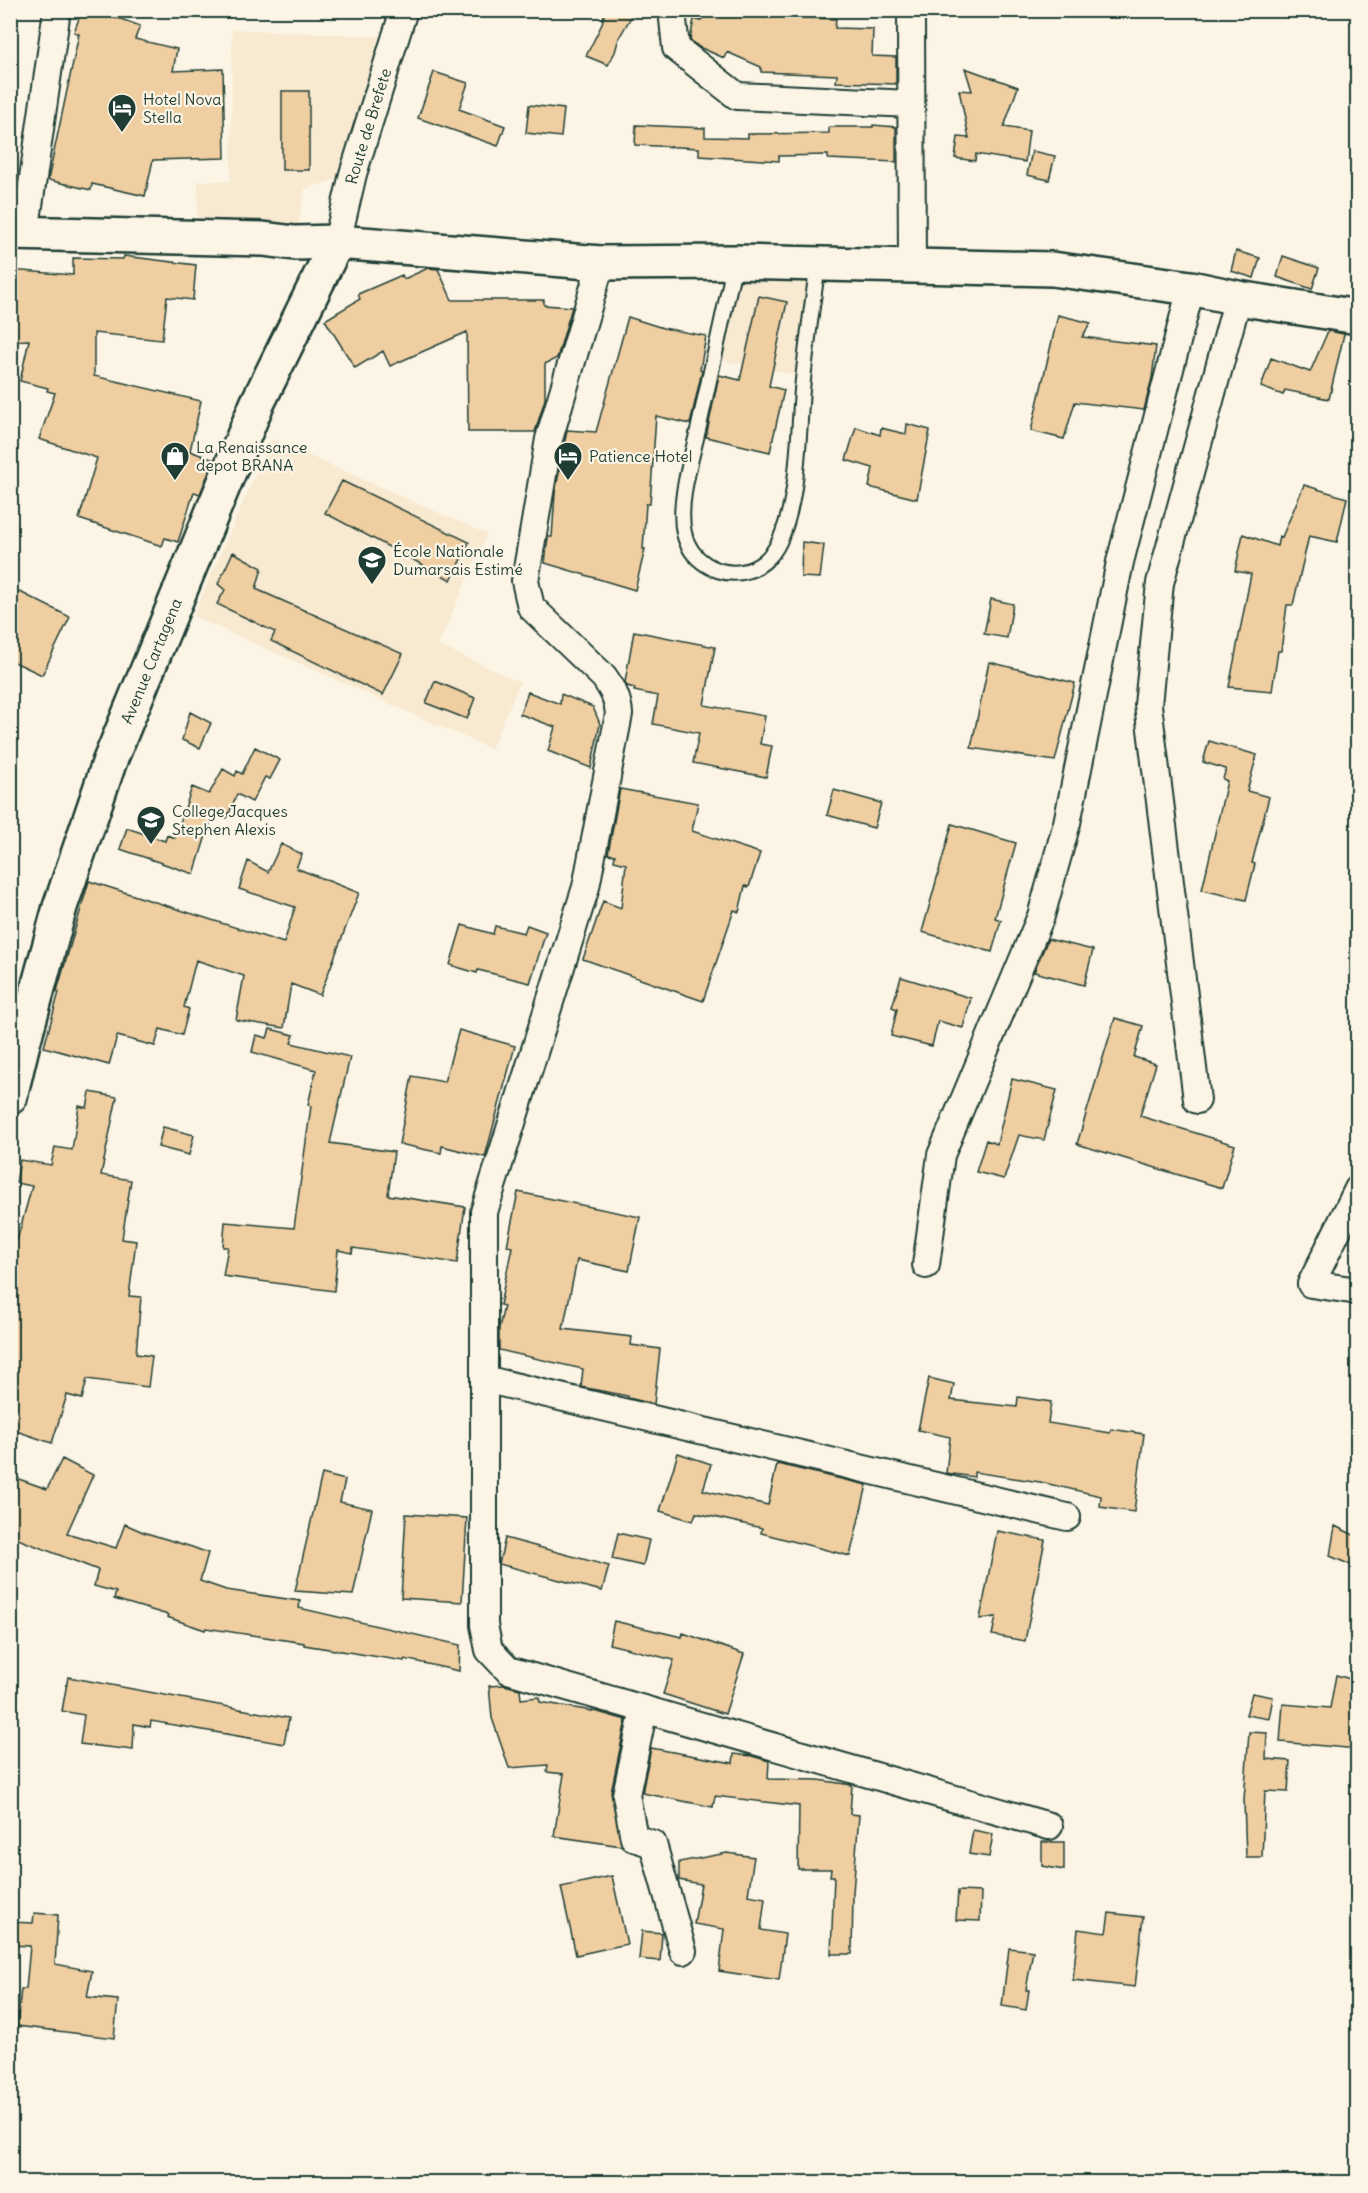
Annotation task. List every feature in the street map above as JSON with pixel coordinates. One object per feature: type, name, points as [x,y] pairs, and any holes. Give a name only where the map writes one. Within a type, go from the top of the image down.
[{"type":"main road","points":[[18,234],[263,239],[295,243],[337,242],[601,263],[735,262],[1052,269],[1191,288],[1238,298],[1358,317]]},
{"type":"main road","name":"Avenue Cartagena","points":[[10,1097],[60,907],[109,763],[257,404],[337,242]]},
{"type":"street","points":[[18,234],[57,10]]},
{"type":"street","name":"Route de Brefete","points":[[337,242],[353,174],[404,10]]},
{"type":"street","points":[[672,10],[676,48],[736,96],[911,104]]},
{"type":"street","points":[[912,266],[911,17],[914,10]]},
{"type":"street","points":[[601,263],[549,440],[525,581],[531,607],[604,677],[619,702],[619,714],[586,887],[484,1212],[484,1625],[489,1650],[508,1670],[1049,1826]]},
{"type":"street","points":[[926,1265],[941,1155],[1041,916],[1067,823],[1120,562],[1191,288]]},
{"type":"street","points":[[1197,1100],[1148,705],[1160,583],[1238,298]]},
{"type":"street","points":[[1358,1189],[1311,1284],[1358,1291]]},
{"type":"street","points":[[484,1379],[1067,1517]]},
{"type":"street","points":[[644,1709],[626,1795],[634,1838],[653,1844],[683,1951]]},
{"type":"lane","points":[[735,262],[688,473],[682,522],[689,548],[699,560],[719,571],[732,573],[755,568],[773,553],[786,527],[792,505],[803,376],[818,264]]},
{"type":"shaded area","points":[[232,29],[396,37],[353,174],[305,189],[295,243],[197,238],[198,181],[231,181]]},
{"type":"shaded area","points":[[735,262],[818,264],[803,376],[714,359]]},
{"type":"shaded area","points":[[271,439],[487,534],[438,645],[520,682],[491,749],[193,616]]},
{"type":"building","points":[[82,10],[96,10],[140,26],[135,39],[177,49],[173,71],[223,69],[225,158],[153,160],[145,196],[92,184],[91,190],[48,180],[79,34],[74,32]]},
{"type":"building","points":[[605,10],[635,10],[619,38],[608,65],[586,56],[602,24]]},
{"type":"building","points":[[705,10],[791,10],[791,17],[836,19],[835,28],[873,29],[872,56],[896,57],[896,84],[836,82],[837,75],[761,72],[761,67],[727,52],[724,58],[699,47],[690,40],[694,19],[701,21]]},
{"type":"building","points":[[965,68],[1018,87],[1004,127],[1029,131],[1025,162],[976,154],[975,161],[955,158],[958,137],[969,138],[959,90],[972,91]]},
{"type":"building","points":[[434,72],[468,83],[459,109],[505,126],[498,146],[418,118]]},
{"type":"building","points":[[282,91],[309,91],[309,170],[282,170]]},
{"type":"building","points":[[529,105],[564,109],[561,137],[526,133]]},
{"type":"building","points":[[636,125],[705,128],[705,137],[748,138],[748,134],[829,133],[829,127],[873,127],[873,125],[896,127],[896,162],[828,159],[828,155],[779,156],[779,161],[699,156],[699,148],[635,145]]},
{"type":"building","points":[[1032,151],[1055,156],[1049,180],[1027,175]]},
{"type":"building","points":[[1236,251],[1260,258],[1254,278],[1231,271]]},
{"type":"building","points":[[124,256],[196,265],[193,300],[167,297],[162,340],[94,333],[94,376],[201,401],[190,451],[214,460],[200,494],[194,492],[178,542],[165,538],[162,546],[79,519],[97,458],[39,439],[55,393],[47,391],[48,388],[20,381],[29,340],[10,341],[10,270],[73,275],[73,258],[123,259]]},
{"type":"building","points":[[1283,256],[1319,268],[1312,289],[1277,277]]},
{"type":"building","points":[[428,268],[438,269],[452,300],[544,300],[544,305],[572,307],[557,358],[545,364],[545,399],[535,432],[468,432],[467,332],[390,366],[383,351],[355,368],[325,320],[360,299],[358,294],[402,275],[404,279]]},
{"type":"building","points":[[759,296],[787,302],[769,386],[784,390],[770,452],[706,437],[719,375],[740,380]]},
{"type":"building","points":[[1058,315],[1091,323],[1082,337],[1156,346],[1152,378],[1144,410],[1075,402],[1064,439],[1031,431]]},
{"type":"building","points":[[628,317],[663,328],[706,336],[700,370],[702,371],[690,424],[656,416],[650,504],[646,504],[643,549],[645,549],[635,590],[545,563],[548,537],[552,537],[555,493],[567,430],[596,432]]},
{"type":"building","points":[[1328,331],[1344,334],[1329,399],[1285,390],[1283,395],[1261,387],[1271,358],[1310,372]]},
{"type":"building","points":[[907,424],[930,430],[917,499],[869,487],[873,468],[846,460],[856,427],[880,435],[881,428],[906,434]]},
{"type":"building","points":[[342,481],[469,542],[451,580],[325,513]]},
{"type":"building","points":[[1304,485],[1347,498],[1337,542],[1309,536],[1293,605],[1287,605],[1281,651],[1278,651],[1272,691],[1229,687],[1251,574],[1235,571],[1243,534],[1277,546],[1279,536],[1282,537]]},
{"type":"building","points":[[802,542],[824,545],[820,578],[801,577]]},
{"type":"building","points":[[233,552],[262,568],[256,589],[403,654],[383,695],[271,641],[275,632],[217,604],[225,590],[218,584]]},
{"type":"building","points":[[10,587],[70,617],[42,675],[10,660]]},
{"type":"building","points":[[991,599],[1013,604],[1007,638],[984,634]]},
{"type":"building","points":[[634,631],[715,647],[704,705],[765,716],[760,744],[772,746],[766,777],[693,763],[699,733],[653,724],[658,696],[634,691],[635,688],[627,686],[625,682]]},
{"type":"building","points":[[989,662],[1075,683],[1055,761],[971,748]]},
{"type":"building","points":[[435,681],[475,698],[467,719],[426,703]]},
{"type":"building","points":[[528,692],[560,704],[561,694],[593,707],[600,724],[591,768],[548,751],[555,727],[520,714]]},
{"type":"building","points":[[190,712],[211,723],[200,748],[182,740]]},
{"type":"building","points":[[1209,741],[1257,755],[1247,791],[1269,797],[1252,863],[1255,864],[1246,900],[1202,890],[1227,781],[1223,779],[1226,769],[1203,762]]},
{"type":"building","points":[[255,747],[280,760],[270,779],[265,777],[252,802],[237,794],[227,818],[213,813],[194,874],[120,849],[127,828],[165,841],[167,835],[175,838],[192,787],[209,794],[223,769],[235,776],[237,771],[242,774]]},
{"type":"building","points":[[620,789],[698,803],[692,831],[760,853],[749,887],[745,886],[739,912],[734,910],[703,1001],[583,959],[603,901],[621,908],[626,864],[614,861],[615,855],[608,854]]},
{"type":"building","points":[[834,790],[881,803],[874,828],[827,815]]},
{"type":"building","points":[[952,824],[1016,843],[995,918],[1001,920],[992,952],[922,932]]},
{"type":"building","points":[[281,844],[302,854],[296,868],[359,893],[320,995],[291,984],[284,1028],[236,1020],[244,976],[196,960],[184,1007],[189,1009],[182,1035],[160,1029],[155,1046],[117,1036],[109,1065],[44,1047],[59,992],[57,991],[89,881],[284,943],[295,907],[239,889],[248,861],[268,872]]},
{"type":"building","points":[[462,925],[493,934],[495,926],[524,933],[527,925],[546,932],[530,983],[478,970],[477,973],[450,965]]},
{"type":"building","points":[[1048,939],[1093,950],[1084,985],[1034,972]]},
{"type":"building","points":[[901,977],[971,998],[963,1028],[938,1021],[932,1046],[891,1036],[897,1009],[892,1007]]},
{"type":"building","points":[[1115,1018],[1143,1026],[1134,1057],[1156,1064],[1140,1116],[1235,1145],[1222,1188],[1077,1144]]},
{"type":"building","points":[[270,1029],[294,1035],[291,1043],[350,1057],[330,1143],[394,1152],[388,1195],[465,1207],[457,1263],[353,1248],[352,1253],[338,1250],[334,1291],[223,1276],[228,1247],[223,1247],[225,1222],[294,1228],[311,1106],[308,1105],[316,1070],[252,1052],[256,1035],[267,1038]]},
{"type":"building","points":[[459,1030],[515,1046],[485,1157],[442,1146],[441,1153],[399,1144],[412,1076],[444,1082]]},
{"type":"building","points":[[1012,1079],[1057,1090],[1044,1140],[1019,1135],[1004,1179],[976,1172],[986,1140],[997,1144]]},
{"type":"building","points":[[90,1092],[117,1097],[101,1175],[131,1180],[122,1239],[136,1241],[129,1296],[141,1297],[136,1354],[152,1356],[148,1387],[87,1379],[82,1399],[67,1395],[52,1443],[10,1429],[10,1271],[32,1186],[16,1183],[20,1160],[51,1165],[55,1147],[72,1150],[79,1106],[87,1108]]},
{"type":"building","points":[[163,1127],[194,1135],[189,1155],[158,1147]]},
{"type":"building","points":[[518,1192],[640,1217],[629,1271],[577,1260],[563,1329],[632,1337],[631,1345],[660,1349],[654,1404],[628,1398],[628,1396],[581,1387],[583,1369],[499,1350],[499,1328],[504,1306],[500,1305],[512,1247],[507,1246]]},
{"type":"building","points":[[929,1378],[954,1384],[951,1400],[1017,1407],[1018,1397],[1051,1402],[1048,1423],[1110,1433],[1111,1429],[1144,1434],[1134,1512],[1100,1507],[1101,1496],[1040,1482],[974,1472],[974,1477],[946,1473],[950,1437],[918,1430]]},
{"type":"building","points":[[678,1453],[711,1464],[703,1490],[768,1505],[777,1464],[867,1485],[850,1556],[761,1533],[762,1528],[696,1513],[693,1521],[660,1511]]},
{"type":"building","points":[[62,1459],[93,1475],[67,1533],[116,1548],[125,1524],[192,1547],[208,1553],[200,1581],[226,1590],[300,1601],[299,1608],[460,1645],[459,1671],[405,1659],[404,1661],[206,1628],[205,1630],[167,1617],[168,1615],[114,1599],[116,1592],[94,1586],[98,1570],[10,1536],[10,1491],[16,1478],[47,1489]]},
{"type":"building","points":[[322,1474],[345,1480],[340,1502],[372,1509],[353,1595],[295,1591]]},
{"type":"building","points":[[406,1514],[467,1518],[462,1602],[401,1598]]},
{"type":"building","points":[[1335,1526],[1358,1537],[1358,1568],[1330,1556]]},
{"type":"building","points":[[997,1531],[1045,1540],[1025,1641],[992,1635],[996,1617],[980,1619]]},
{"type":"building","points":[[618,1533],[649,1540],[643,1566],[612,1559]]},
{"type":"building","points":[[505,1538],[609,1566],[602,1591],[499,1564]]},
{"type":"building","points":[[614,1621],[682,1637],[683,1633],[744,1654],[725,1714],[663,1694],[674,1660],[609,1644]]},
{"type":"building","points":[[1336,1675],[1358,1681],[1358,1749],[1280,1742],[1283,1704],[1330,1708]]},
{"type":"building","points":[[68,1677],[289,1718],[284,1744],[151,1721],[150,1727],[134,1724],[133,1750],[80,1744],[84,1715],[62,1711]]},
{"type":"building","points":[[504,1685],[520,1689],[521,1699],[539,1697],[540,1702],[598,1712],[626,1720],[611,1792],[622,1846],[554,1836],[564,1774],[547,1772],[548,1765],[509,1768],[492,1718],[489,1686]]},
{"type":"building","points":[[1252,1693],[1273,1697],[1269,1719],[1246,1715]]},
{"type":"building","points":[[1249,1732],[1267,1733],[1266,1759],[1290,1761],[1288,1792],[1265,1791],[1262,1857],[1246,1857],[1244,1800]]},
{"type":"building","points":[[651,1748],[733,1763],[734,1754],[752,1756],[769,1761],[768,1779],[818,1780],[852,1785],[850,1814],[859,1815],[853,1893],[852,1954],[831,1954],[834,1876],[830,1876],[831,1869],[798,1869],[799,1806],[715,1796],[713,1807],[642,1793]]},
{"type":"building","points":[[973,1830],[993,1834],[989,1857],[969,1854]]},
{"type":"building","points":[[1042,1842],[1064,1842],[1064,1870],[1042,1866]]},
{"type":"building","points":[[727,1853],[754,1857],[748,1895],[765,1898],[761,1930],[785,1934],[779,1980],[719,1971],[724,1929],[694,1924],[701,1884],[679,1880],[679,1862]]},
{"type":"building","points":[[612,1876],[627,1944],[576,1955],[561,1887]]},
{"type":"building","points":[[958,1891],[981,1892],[980,1921],[956,1920]]},
{"type":"building","points":[[34,1913],[58,1915],[55,1964],[92,1971],[87,1997],[118,2000],[114,2038],[17,2026],[21,1989],[26,1989],[30,1946],[10,1945],[10,1922],[33,1923]]},
{"type":"building","points":[[1109,1913],[1143,1917],[1135,1987],[1073,1980],[1078,1929],[1106,1933]]},
{"type":"building","points":[[642,1931],[662,1933],[660,1961],[639,1959]]},
{"type":"building","points":[[1009,1948],[1033,1951],[1026,1990],[1029,1990],[1026,2010],[1002,2006]]},
{"type":"place","name":"Hotel Nova Stella","points":[[122,134]]},
{"type":"place","name":"La Renaissance depot BRANA","points":[[175,482]]},
{"type":"place","name":"Patience Hotel","points":[[568,482]]},
{"type":"place","name":"École Nationale Dumarsais Estimé","points":[[372,586]]},
{"type":"place","name":"College Jacques Stephen Alexis","points":[[151,846]]}]
